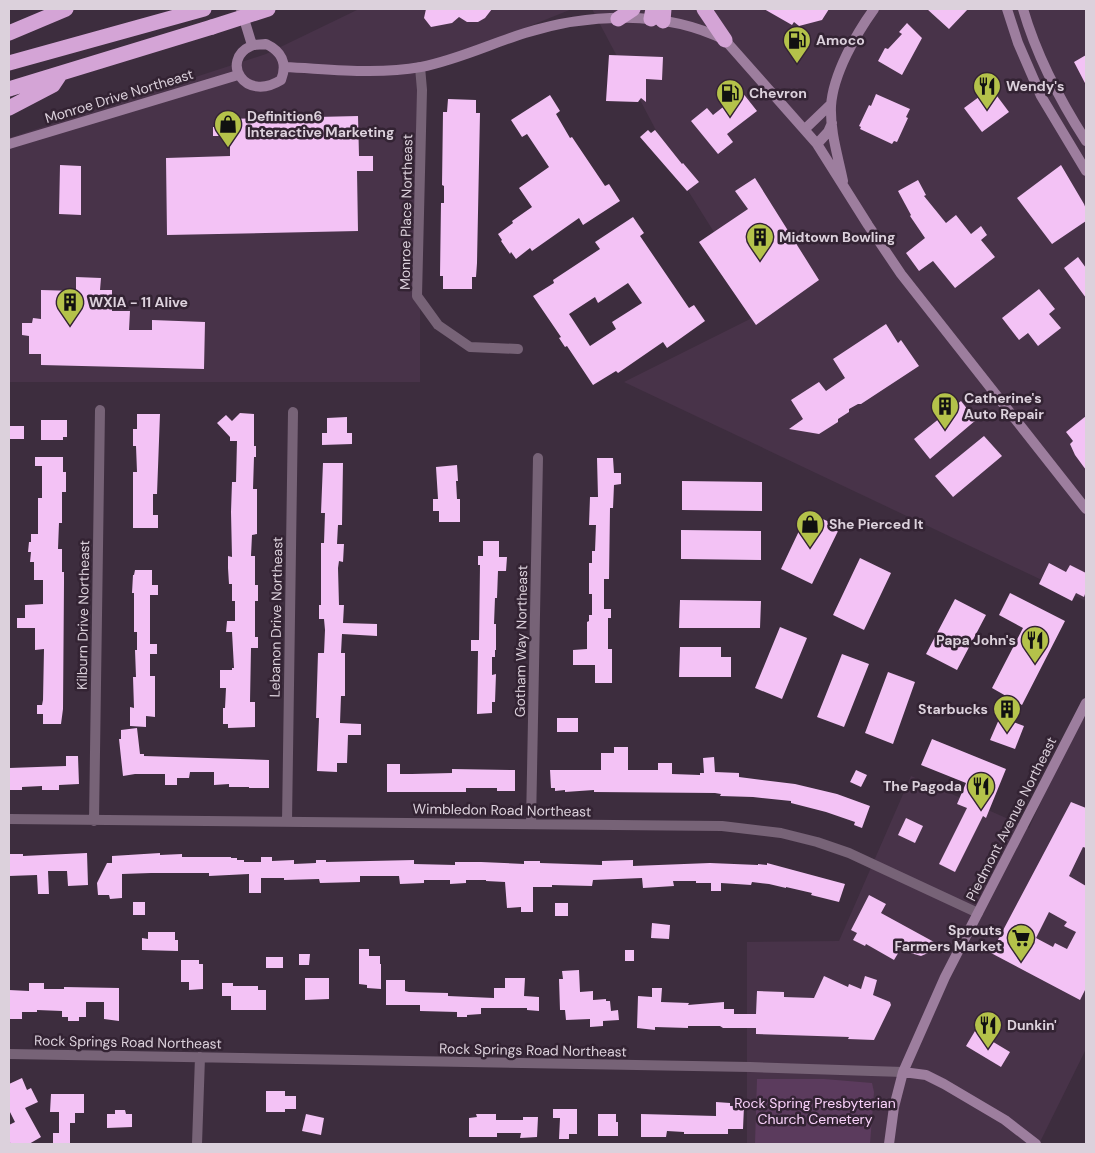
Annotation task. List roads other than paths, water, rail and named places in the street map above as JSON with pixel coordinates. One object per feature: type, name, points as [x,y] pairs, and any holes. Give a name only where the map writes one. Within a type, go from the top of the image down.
[{"type":"highway","points":[[9,26],[48,9]]},
{"type":"highway","points":[[9,33],[66,9]]},
{"type":"highway","points":[[9,63],[204,9]]},
{"type":"highway","points":[[9,89],[268,9]]},
{"type":"highway","points":[[618,19],[633,9]]},
{"type":"highway","points":[[704,9],[725,40]]},
{"type":"highway","points":[[9,108],[53,86],[61,74]]},
{"type":"main road","points":[[241,9],[252,45]]},
{"type":"main road","points":[[844,188],[833,136],[831,104],[846,55],[874,9]]},
{"type":"main road","points":[[1007,9],[1018,43],[1041,96],[1086,171]]},
{"type":"main road","points":[[1023,9],[1049,79],[1086,141]]},
{"type":"main road","points":[[284,67],[384,71],[420,67],[452,59],[548,27],[578,21],[658,14],[706,30],[725,40],[817,144],[901,274],[1086,509]]},
{"type":"main road","points":[[266,44],[276,49],[282,57],[284,67],[281,80],[266,87],[247,84],[238,75],[237,67],[241,54],[252,45],[266,44]]},
{"type":"main road","name":"Monroe Drive Northeast","points":[[9,144],[238,75]]},
{"type":"main road","points":[[805,129],[831,104]]},
{"type":"main road","points":[[817,144],[828,132],[832,123]]},
{"type":"main road","name":"Piedmont Avenue Northeast","points":[[889,1144],[894,1107],[903,1072],[945,977],[1086,703]]},
{"type":"main road","name":"Rock Springs Road Northeast","points":[[903,1072],[926,1075],[944,1084],[1005,1120],[1036,1144]]},
{"type":"street","name":"Monroe Place Northeast","points":[[420,67],[422,90],[417,296],[438,325],[470,347],[518,349]]},
{"type":"street","name":"Kilburn Drive Northeast","points":[[94,821],[100,410]]},
{"type":"street","name":"Lebanon Drive Northeast","points":[[287,822],[293,412]]},
{"type":"street","name":"Gotham Way Northeast","points":[[531,824],[538,458]]},
{"type":"street","name":"Wimbledon Road Northeast","points":[[9,819],[722,826],[782,833],[850,853],[978,913]]},
{"type":"street","name":"Rock Springs Road Northeast","points":[[9,1054],[750,1067],[903,1072]]},
{"type":"street","points":[[197,1144],[200,1058]]},
{"type":"place","name":"Amoco","points":[[797,64]]},
{"type":"place","name":"Wendy's","points":[[987,110]]},
{"type":"place","name":"Chevron","points":[[730,117]]},
{"type":"place","name":"Definition6 Interactive Marketing","points":[[228,148]]},
{"type":"place","name":"Midtown Bowling","points":[[760,261]]},
{"type":"place","name":"WXIA - 11 Alive","points":[[70,326]]},
{"type":"place","name":"Catherine's Auto Repair","points":[[945,430]]},
{"type":"place","name":"She Pierced It","points":[[810,548]]},
{"type":"place","name":"Papa John's","points":[[1035,664]]},
{"type":"place","name":"Starbucks","points":[[1007,733]]},
{"type":"place","name":"The Pagoda","points":[[981,810]]},
{"type":"place","name":"Sprouts Farmers Market","points":[[1021,962]]},
{"type":"place","name":"Dunkin'","points":[[988,1049]]},
{"type":"park label","name":"Rock Spring Presbyterian Church Cemetery","points":[[815,1112]]}]
